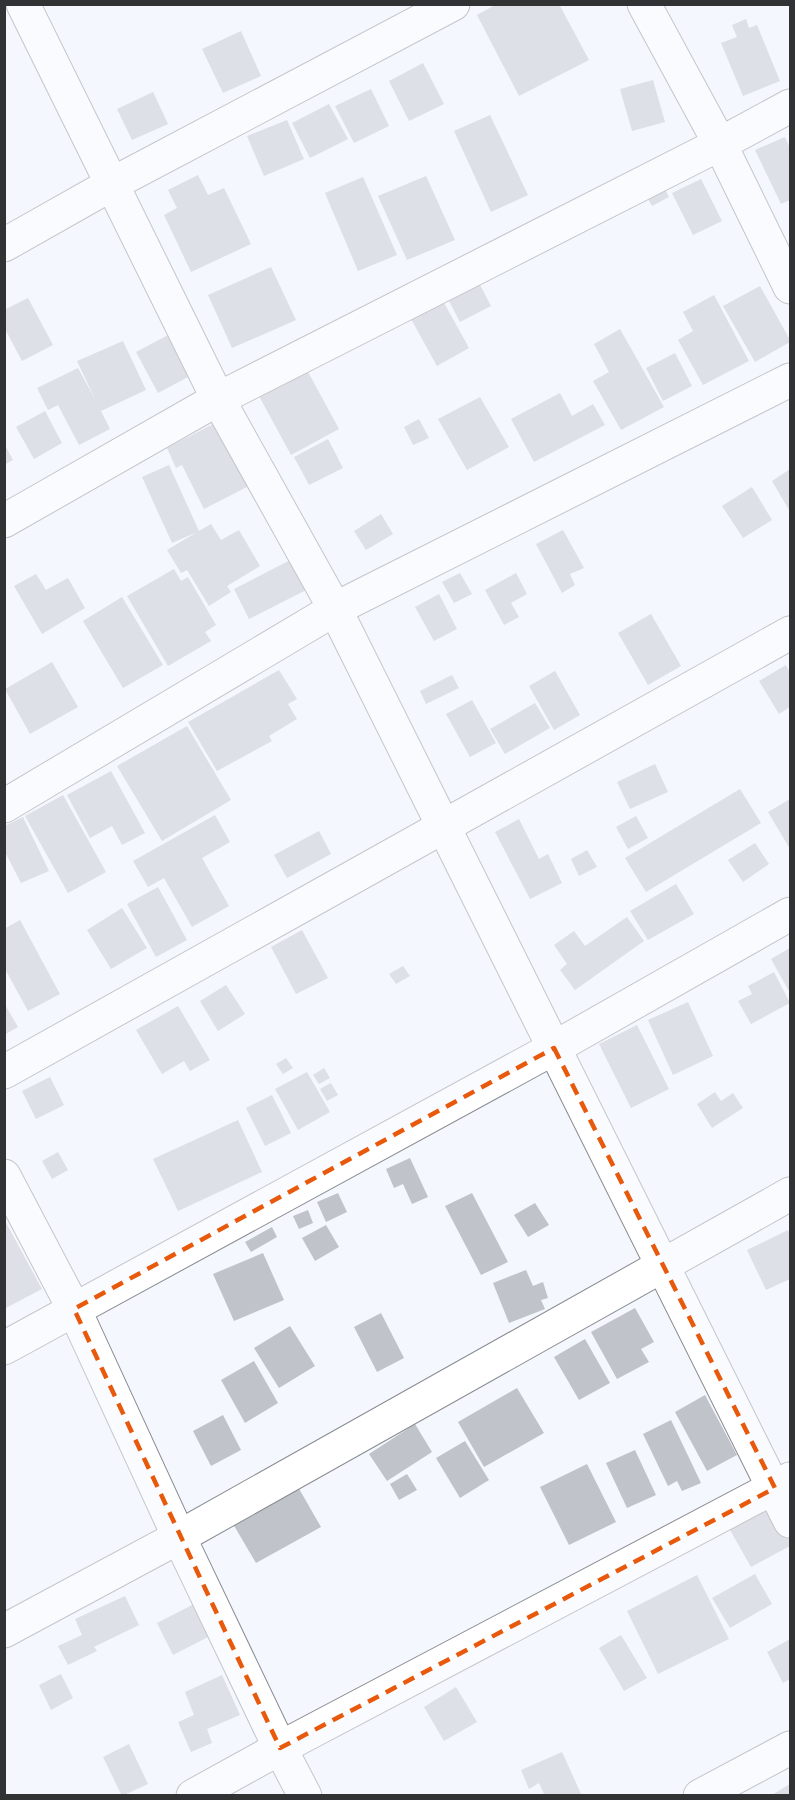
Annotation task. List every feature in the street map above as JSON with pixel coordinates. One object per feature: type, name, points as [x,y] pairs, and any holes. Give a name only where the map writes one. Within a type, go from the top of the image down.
[{"type":"street","points":[[23,4],[218,399],[335,609],[663,1264],[783,1484],[790,1521]]},
{"type":"street","points":[[4,245],[112,184],[453,4]]},
{"type":"street","points":[[644,4],[720,144],[790,287]]},
{"type":"street","points":[[4,521],[218,399],[720,144],[790,106]]},
{"type":"street","points":[[4,806],[335,609],[790,380]]},
{"type":"street","points":[[4,1072],[790,633]]},
{"type":"street","points":[[4,1348],[554,1048],[790,914]]},
{"type":"street","points":[[4,1176],[74,1309],[178,1537],[305,1796]]},
{"type":"street","points":[[4,1631],[178,1537],[790,1194]]},
{"type":"street","points":[[193,1796],[783,1484]]},
{"type":"street","points":[[700,1796],[790,1748]]},
{"type":"highlighted area","points":[[554,1048],[775,1488],[280,1748],[74,1309]]},
{"type":"building","points":[[497,4],[559,4],[589,60],[519,96],[477,15]]},
{"type":"building","points":[[746,19],[749,28],[757,25],[780,81],[743,96],[721,43],[737,37],[732,25]]},
{"type":"building","points":[[241,31],[261,76],[223,93],[202,49]]},
{"type":"building","points":[[423,63],[444,104],[409,121],[389,81]]},
{"type":"building","points":[[653,80],[665,122],[632,131],[620,89]]},
{"type":"building","points":[[371,89],[389,126],[354,143],[335,106]]},
{"type":"building","points":[[153,92],[168,124],[132,140],[117,109]]},
{"type":"building","points":[[329,104],[348,139],[310,158],[292,123]]},
{"type":"building","points":[[490,115],[528,195],[491,212],[454,131]]},
{"type":"building","points":[[287,120],[304,159],[264,176],[247,136]]},
{"type":"building","points":[[785,137],[790,148],[790,200],[781,204],[755,150]]},
{"type":"building","points":[[198,175],[208,195],[224,188],[251,244],[191,272],[164,215],[177,208],[168,190]]},
{"type":"building","points":[[426,176],[455,240],[407,260],[378,196]]},
{"type":"building","points":[[363,177],[397,255],[358,271],[325,193]]},
{"type":"building","points":[[701,179],[722,221],[693,235],[672,193]]},
{"type":"building","points":[[660,180],[669,197],[652,206],[643,190]]},
{"type":"building","points":[[271,267],[296,320],[232,348],[208,295]]},
{"type":"building","points":[[478,281],[491,306],[460,322],[447,297]]},
{"type":"building","points":[[760,286],[790,342],[755,362],[723,306]]},
{"type":"building","points":[[714,295],[749,361],[703,385],[678,340],[693,331],[683,312]]},
{"type":"building","points":[[28,298],[53,345],[22,361],[4,327],[4,310]]},
{"type":"building","points":[[443,301],[469,348],[437,366],[411,319]]},
{"type":"building","points":[[620,329],[664,407],[621,430],[593,381],[609,372],[594,344]]},
{"type":"building","points":[[170,334],[192,375],[158,393],[136,352]]},
{"type":"building","points":[[123,341],[146,390],[101,411],[110,429],[79,445],[58,405],[48,410],[37,388],[78,368],[96,401],[77,361]]},
{"type":"building","points":[[675,353],[692,386],[663,401],[646,368]]},
{"type":"building","points":[[307,370],[339,429],[291,455],[259,396]]},
{"type":"building","points":[[560,393],[572,416],[593,404],[605,425],[534,462],[511,419]]},
{"type":"building","points":[[480,397],[509,447],[467,470],[438,419]]},
{"type":"building","points":[[45,411],[62,443],[34,459],[16,427]]},
{"type":"building","points":[[419,419],[429,438],[413,445],[404,427]]},
{"type":"building","points":[[217,422],[249,486],[204,509],[182,465],[176,468],[167,448]]},
{"type":"building","points":[[328,439],[343,468],[309,485],[294,457]]},
{"type":"building","points":[[4,443],[13,460],[4,465]]},
{"type":"building","points":[[169,465],[199,531],[211,524],[221,540],[239,530],[260,566],[227,586],[231,592],[209,606],[187,570],[181,573],[167,550],[197,532],[172,543],[142,477]]},
{"type":"building","points":[[790,469],[790,509],[789,510],[772,481]]},
{"type":"building","points":[[752,487],[772,520],[743,538],[722,506]]},
{"type":"building","points":[[381,514],[393,534],[366,550],[354,531]]},
{"type":"building","points":[[563,530],[584,568],[570,574],[575,585],[562,593],[536,544]]},
{"type":"building","points":[[296,557],[312,587],[249,619],[234,589]]},
{"type":"building","points":[[174,569],[181,581],[188,577],[216,625],[205,632],[211,641],[168,666],[127,596]]},
{"type":"building","points":[[460,573],[472,594],[454,603],[442,582]]},
{"type":"building","points":[[516,573],[527,594],[511,603],[519,617],[504,625],[485,590]]},
{"type":"building","points":[[36,574],[46,590],[68,578],[85,608],[42,634],[14,586]]},
{"type":"building","points":[[439,594],[457,629],[434,641],[415,607]]},
{"type":"building","points":[[122,597],[163,665],[123,688],[83,621]]},
{"type":"building","points":[[651,614],[681,666],[648,685],[618,633]]},
{"type":"building","points":[[52,662],[78,707],[30,734],[5,689]]},
{"type":"building","points":[[786,665],[790,673],[790,707],[779,714],[759,681]]},
{"type":"building","points":[[279,670],[297,699],[288,704],[297,719],[269,736],[272,741],[217,771],[188,722]]},
{"type":"building","points":[[555,671],[580,715],[554,730],[529,686]]},
{"type":"building","points":[[452,675],[459,688],[426,704],[420,691]]},
{"type":"building","points":[[472,700],[496,743],[470,757],[446,714]]},
{"type":"building","points":[[535,703],[550,728],[505,754],[490,729]]},
{"type":"building","points":[[187,726],[231,800],[162,841],[117,766]]},
{"type":"building","points":[[655,764],[668,792],[630,809],[617,782]]},
{"type":"building","points":[[111,771],[145,833],[122,845],[112,826],[90,838],[67,795]]},
{"type":"building","points":[[740,789],[761,823],[646,892],[625,858]]},
{"type":"building","points":[[63,795],[106,872],[68,893],[25,816]]},
{"type":"building","points":[[790,799],[790,849],[768,812]]},
{"type":"building","points":[[215,815],[230,842],[202,858],[229,906],[192,927],[164,878],[148,887],[133,861]]},
{"type":"building","points":[[636,816],[648,838],[628,849],[616,827]]},
{"type":"building","points":[[23,817],[49,871],[21,883],[4,850],[4,826]]},
{"type":"building","points":[[519,819],[539,859],[548,854],[562,883],[530,899],[495,832]]},
{"type":"building","points":[[319,831],[331,854],[287,878],[274,855]]},
{"type":"building","points":[[755,843],[769,864],[743,882],[728,860]]},
{"type":"building","points":[[587,850],[597,867],[579,876],[571,859]]},
{"type":"building","points":[[676,884],[694,914],[648,940],[630,911]]},
{"type":"building","points":[[158,887],[187,940],[156,957],[127,904]]},
{"type":"building","points":[[122,908],[147,948],[111,969],[87,930]]},
{"type":"building","points":[[627,917],[644,941],[575,990],[560,970],[567,964],[554,945],[574,931],[585,946]]},
{"type":"building","points":[[20,920],[60,994],[28,1011],[4,967],[4,929]]},
{"type":"building","points":[[302,930],[328,978],[296,994],[271,947]]},
{"type":"building","points":[[790,948],[790,993],[771,959]]},
{"type":"building","points":[[403,966],[410,976],[396,984],[389,974]]},
{"type":"building","points":[[774,972],[790,1003],[751,1024],[738,1001],[752,994],[748,986]]},
{"type":"building","points":[[226,985],[245,1014],[218,1031],[200,1001]]},
{"type":"building","points":[[688,1002],[713,1056],[673,1075],[648,1020]]},
{"type":"building","points":[[4,1003],[18,1027],[4,1035]]},
{"type":"building","points":[[178,1006],[210,1060],[190,1071],[184,1061],[162,1074],[136,1030]]},
{"type":"building","points":[[637,1025],[669,1089],[631,1108],[599,1044]]},
{"type":"building","points":[[286,1058],[293,1068],[283,1074],[276,1064]]},
{"type":"building","points":[[324,1068],[330,1078],[319,1084],[313,1075]]},
{"type":"building","points":[[307,1072],[330,1112],[298,1130],[275,1089]]},
{"type":"building","points":[[50,1077],[64,1105],[36,1119],[22,1091]]},
{"type":"building","points":[[331,1083],[338,1095],[327,1101],[320,1089]]},
{"type":"building","points":[[715,1092],[721,1101],[733,1093],[743,1108],[712,1128],[697,1104]]},
{"type":"building","points":[[272,1095],[291,1133],[265,1146],[246,1108]]},
{"type":"building","points":[[238,1120],[262,1172],[178,1211],[153,1159]]},
{"type":"building","points":[[58,1152],[68,1170],[52,1179],[42,1161]]},
{"type":"building","points":[[410,1158],[428,1197],[412,1204],[403,1184],[394,1188],[386,1169]]},
{"type":"building","points":[[338,1193],[347,1212],[326,1222],[317,1202]]},
{"type":"building","points":[[472,1193],[508,1262],[481,1275],[445,1206]]},
{"type":"building","points":[[535,1203],[549,1225],[528,1237],[514,1215]]},
{"type":"building","points":[[308,1210],[313,1223],[299,1229],[293,1216]]},
{"type":"building","points":[[4,1219],[42,1289],[4,1309]]},
{"type":"building","points":[[326,1225],[339,1247],[315,1261],[302,1238]]},
{"type":"building","points":[[272,1227],[277,1237],[251,1252],[245,1242]]},
{"type":"building","points":[[788,1230],[790,1279],[766,1290],[747,1250]]},
{"type":"building","points":[[263,1253],[284,1300],[234,1321],[213,1274]]},
{"type":"building","points":[[526,1270],[533,1286],[543,1282],[548,1298],[541,1300],[545,1309],[509,1323],[493,1283]]},
{"type":"building","points":[[635,1308],[654,1342],[641,1349],[649,1362],[617,1379],[591,1332]]},
{"type":"building","points":[[381,1313],[404,1358],[377,1372],[354,1327]]},
{"type":"building","points":[[290,1326],[315,1366],[279,1388],[254,1348]]},
{"type":"building","points":[[585,1339],[610,1383],[579,1400],[554,1357]]},
{"type":"building","points":[[254,1361],[278,1403],[245,1423],[221,1380]]},
{"type":"building","points":[[517,1388],[544,1433],[484,1467],[458,1422]]},
{"type":"building","points":[[705,1395],[737,1455],[707,1471],[675,1412]]},
{"type":"building","points":[[223,1415],[241,1450],[211,1466],[193,1431]]},
{"type":"building","points":[[671,1420],[701,1483],[682,1491],[677,1481],[668,1486],[643,1434]]},
{"type":"building","points":[[415,1424],[432,1452],[387,1481],[369,1454]]},
{"type":"building","points":[[465,1441],[489,1480],[460,1498],[436,1458]]},
{"type":"building","points":[[635,1450],[656,1495],[627,1508],[606,1463]]},
{"type":"building","points":[[587,1464],[616,1522],[569,1545],[540,1487]]},
{"type":"building","points":[[407,1474],[417,1490],[399,1500],[390,1484]]},
{"type":"building","points":[[298,1487],[321,1527],[256,1563],[233,1524]]},
{"type":"building","points":[[772,1507],[790,1539],[790,1546],[751,1567],[730,1530]]},
{"type":"building","points":[[755,1574],[772,1604],[730,1628],[712,1598]]},
{"type":"building","points":[[697,1575],[729,1639],[658,1674],[627,1611]]},
{"type":"building","points":[[125,1596],[139,1625],[94,1647],[97,1651],[68,1665],[58,1646],[82,1635],[75,1619]]},
{"type":"building","points":[[200,1601],[216,1633],[173,1655],[157,1623]]},
{"type":"building","points":[[621,1635],[647,1678],[624,1691],[599,1648]]},
{"type":"building","points":[[790,1639],[790,1679],[783,1683],[767,1652]]},
{"type":"building","points":[[61,1674],[73,1698],[51,1710],[39,1685]]},
{"type":"building","points":[[222,1675],[240,1715],[207,1729],[212,1743],[191,1752],[178,1722],[194,1715],[185,1692]]},
{"type":"building","points":[[456,1687],[477,1722],[444,1741],[424,1707]]},
{"type":"building","points":[[129,1744],[148,1784],[122,1796],[103,1757]]},
{"type":"building","points":[[562,1752],[582,1796],[545,1796],[539,1783],[529,1789],[521,1770]]},
{"type":"building","points":[[790,1784],[790,1796],[770,1796]]}]
